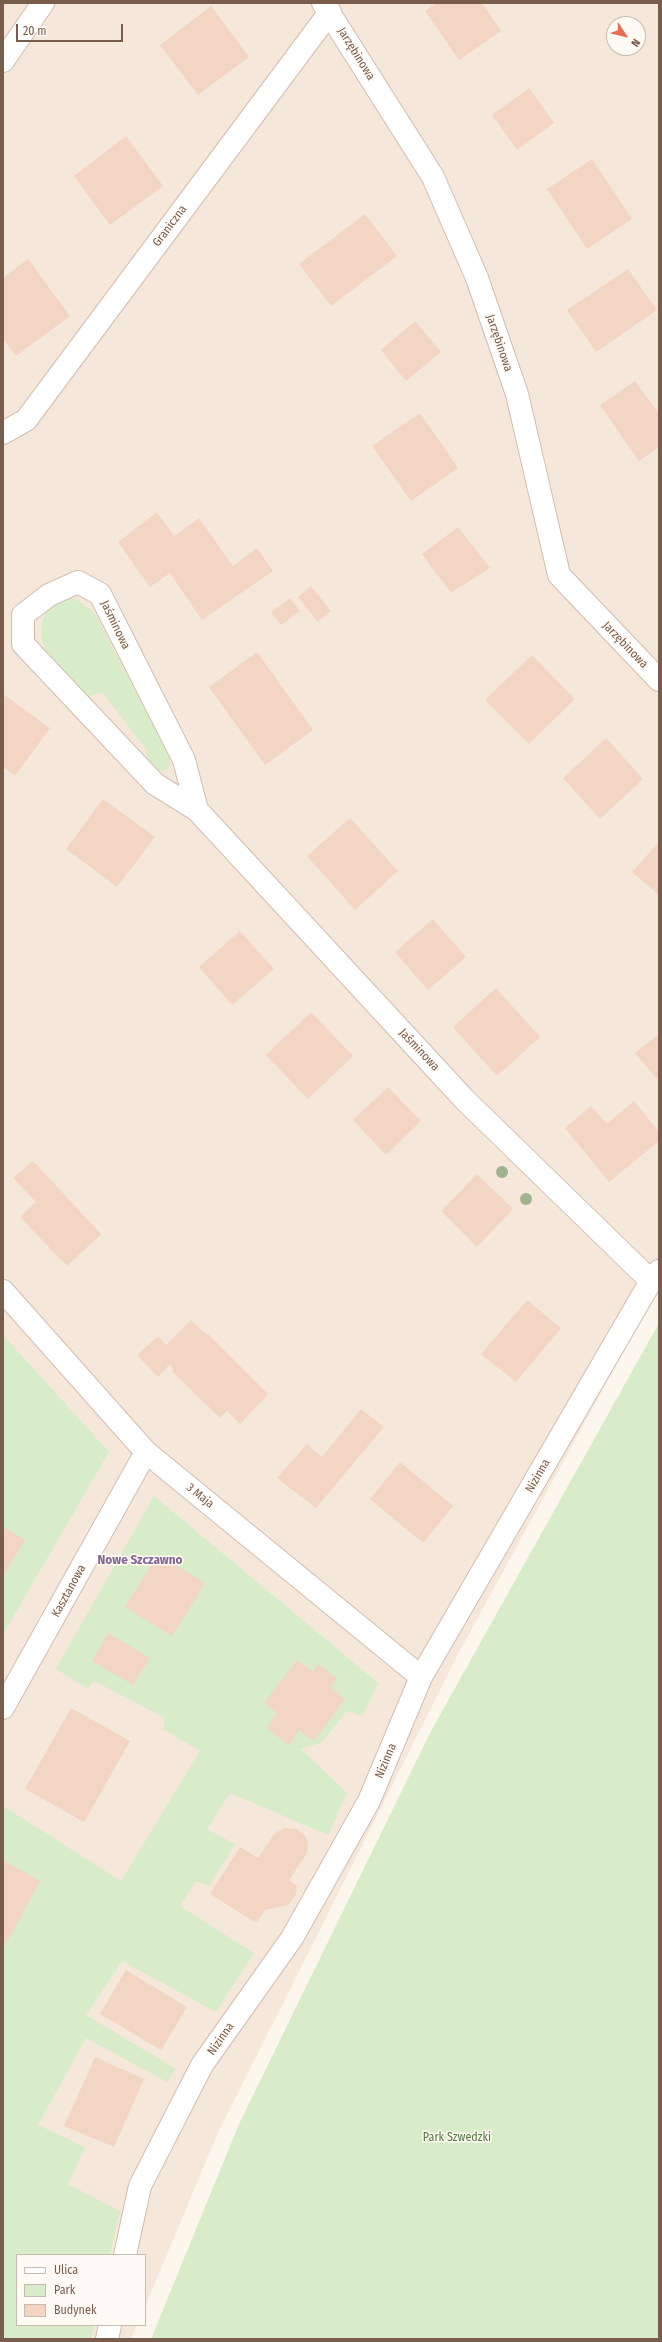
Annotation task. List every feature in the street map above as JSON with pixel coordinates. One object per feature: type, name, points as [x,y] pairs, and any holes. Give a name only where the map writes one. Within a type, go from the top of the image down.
[{"type":"street","points":[[3,60],[43,3]]},
{"type":"street","name":"Graniczna","points":[[3,433],[26,420],[326,7]]},
{"type":"street","name":"Jarzębinowa","points":[[326,7],[433,177],[477,278],[518,394],[559,575],[659,680]]},
{"type":"street","name":"Jaśminowa","points":[[197,810],[184,760],[100,594],[78,582],[49,596],[22,615],[23,644],[155,784],[197,810],[465,1100],[655,1276]]},
{"type":"street","name":"Nizinna","points":[[125,2254],[140,2186],[202,2065],[292,1938],[369,1801],[422,1677],[655,1276]]},
{"type":"street","name":"3 Maja","points":[[3,1291],[146,1452],[422,1677]]},
{"type":"street","name":"Kasztanowa","points":[[3,1708],[146,1452]]},
{"type":"street","points":[[107,2339],[110,2326]]},
{"type":"shaded area","points":[[3,3],[659,3],[659,1287],[458,1654],[217,2135],[146,2305],[146,2254],[16,2254],[16,2326],[137,2326],[131,2339],[3,2339]]},
{"type":"green space","points":[[68,596],[79,601],[94,612],[170,759],[170,766],[166,770],[156,771],[148,764],[146,749],[103,693],[88,696],[45,649],[41,635],[43,618],[49,608]]},
{"type":"green space","name":"Park Szwedzki","points":[[659,1323],[659,2339],[151,2339],[239,2124],[431,1731]]},
{"type":"green space","points":[[3,1335],[109,1452],[3,1634]]},
{"type":"green space","points":[[154,1496],[378,1683],[363,1716],[347,1711],[321,1743],[301,1749],[347,1793],[328,1835],[230,1793],[207,1829],[235,1844],[209,1886],[196,1881],[180,1906],[254,1953],[216,2012],[122,1961],[86,2015],[176,2069],[167,2082],[86,2038],[38,2125],[85,2147],[68,2184],[120,2211],[110,2254],[16,2254],[16,2326],[94,2326],[91,2339],[3,2339],[3,1806],[121,1881],[200,1751],[163,1729],[165,1718],[94,1681],[88,1689],[56,1669]]},
{"type":"building","points":[[437,3],[482,3],[501,31],[459,60],[425,11]]},
{"type":"building","points":[[211,6],[249,57],[198,95],[160,45]]},
{"type":"building","points":[[529,88],[554,123],[517,150],[492,115]]},
{"type":"building","points":[[126,136],[163,186],[110,225],[74,176]]},
{"type":"building","points":[[592,159],[632,219],[587,249],[547,189]]},
{"type":"building","points":[[365,214],[397,256],[331,306],[299,264]]},
{"type":"building","points":[[28,259],[70,316],[16,356],[3,339],[3,278]]},
{"type":"building","points":[[628,269],[657,310],[596,352],[567,310]]},
{"type":"building","points":[[415,321],[441,352],[406,381],[381,350]]},
{"type":"building","points":[[635,381],[659,414],[659,447],[639,461],[600,405]]},
{"type":"building","points":[[420,413],[458,468],[411,501],[372,446]]},
{"type":"building","points":[[157,512],[174,536],[199,518],[233,566],[257,548],[273,571],[202,620],[170,573],[150,587],[118,542]]},
{"type":"building","points":[[458,527],[490,568],[451,593],[422,554]]},
{"type":"building","points":[[311,586],[331,611],[318,622],[298,597]]},
{"type":"building","points":[[290,598],[300,611],[281,625],[271,612]]},
{"type":"building","points":[[257,652],[313,730],[265,765],[209,687]]},
{"type":"building","points":[[532,655],[575,699],[529,744],[485,700]]},
{"type":"building","points":[[3,694],[50,728],[15,776],[3,767]]},
{"type":"building","points":[[606,738],[643,779],[600,819],[563,778]]},
{"type":"building","points":[[103,799],[155,837],[117,887],[66,849]]},
{"type":"building","points":[[350,818],[398,871],[355,910],[307,856]]},
{"type":"building","points":[[659,842],[659,895],[632,872]]},
{"type":"building","points":[[433,919],[466,957],[428,990],[395,952]]},
{"type":"building","points":[[240,931],[274,969],[232,1005],[199,967]]},
{"type":"building","points":[[496,988],[540,1037],[497,1076],[453,1027]]},
{"type":"building","points":[[311,1012],[353,1056],[308,1099],[266,1055]]},
{"type":"building","points":[[659,1034],[659,1081],[635,1053]]},
{"type":"building","points":[[388,1087],[421,1121],[386,1155],[353,1120]]},
{"type":"building","points":[[634,1101],[659,1132],[659,1141],[609,1182],[565,1128],[591,1106],[607,1124]]},
{"type":"building","points":[[33,1161],[101,1234],[67,1266],[20,1217],[36,1202],[13,1178]]},
{"type":"building","points":[[477,1174],[513,1209],[477,1247],[441,1211]]},
{"type":"building","points":[[527,1300],[561,1328],[516,1382],[481,1354]]},
{"type":"building","points":[[191,1320],[207,1335],[208,1334],[268,1394],[240,1424],[227,1411],[220,1418],[172,1371],[174,1369],[170,1364],[158,1377],[137,1355],[158,1336],[166,1345]]},
{"type":"building","points":[[361,1409],[384,1427],[316,1508],[277,1478],[307,1444],[322,1457]]},
{"type":"building","points":[[400,1462],[453,1506],[423,1543],[370,1499]]},
{"type":"building","points":[[3,1527],[25,1540],[3,1576]]},
{"type":"building","points":[[158,1554],[205,1583],[172,1636],[125,1607]]},
{"type":"building","points":[[108,1633],[150,1658],[133,1685],[92,1661]]},
{"type":"building","points":[[297,1660],[313,1672],[318,1664],[337,1678],[330,1687],[345,1699],[314,1741],[299,1730],[289,1745],[266,1728],[277,1713],[264,1703]]},
{"type":"building","points":[[71,1708],[130,1741],[84,1822],[25,1789]]},
{"type":"building","points":[[285,1828],[296,1829],[305,1835],[308,1843],[307,1853],[289,1880],[297,1886],[296,1894],[288,1905],[265,1910],[256,1923],[210,1894],[240,1847],[258,1858],[275,1833]]},
{"type":"building","points":[[3,1860],[40,1881],[3,1949]]},
{"type":"building","points":[[126,1970],[187,2007],[161,2050],[100,2014]]},
{"type":"building","points":[[95,2057],[144,2079],[114,2147],[64,2126]]},
{"type":"district","name":"Nowe Szczawno","points":[[140,1560]]}]
